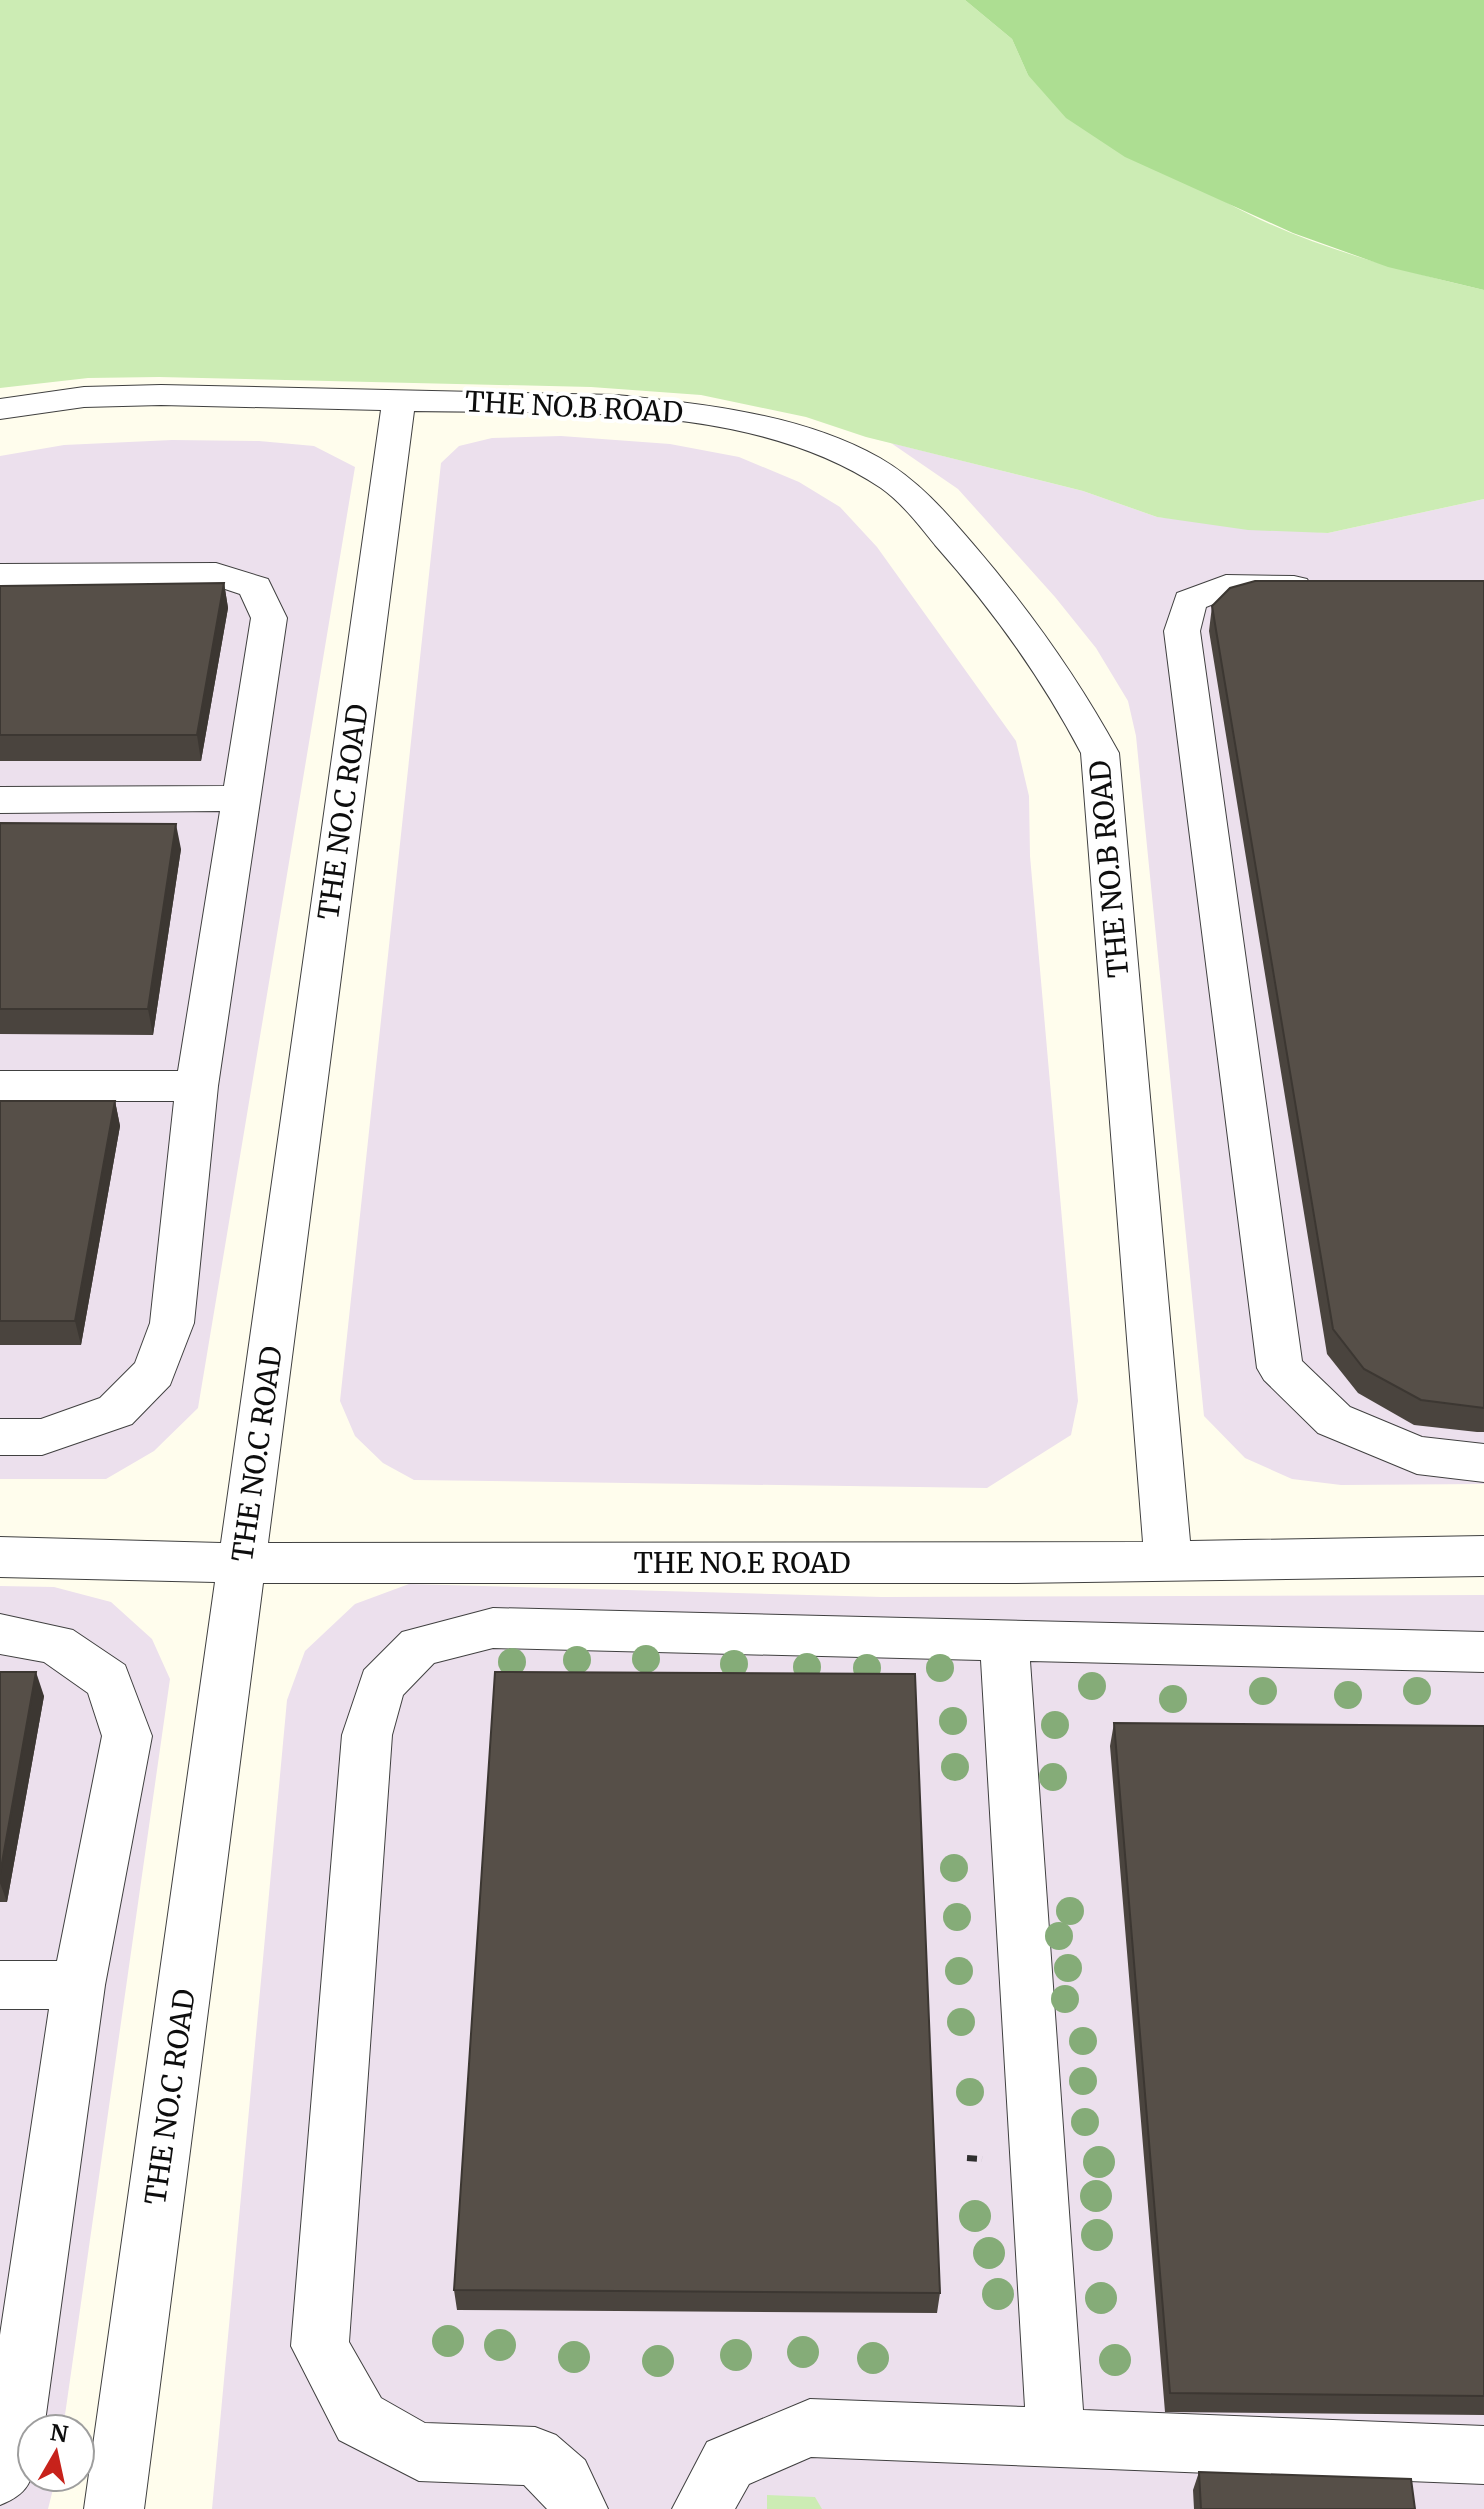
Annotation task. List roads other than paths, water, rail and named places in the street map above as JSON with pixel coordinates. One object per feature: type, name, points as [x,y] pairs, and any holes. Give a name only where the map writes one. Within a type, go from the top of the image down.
[{"type":"street","name":"THE NO.B ROAD","points":[[0,409],[84,397],[161,395],[616,405],[686,411],[757,426],[832,449],[895,483],[941,530],[1033,641],[1071,697],[1100,753],[1168,1561]]},
{"type":"street","name":"THE NO.C ROAD","points":[[114,2509],[399,400]]},
{"type":"street","points":[[0,575],[216,574],[255,587],[269,618],[197,1086],[172,1323],[154,1372],[116,1411],[42,1437],[0,1437]]},
{"type":"street","points":[[1332,587],[1226,586],[1190,601],[1182,631],[1280,1368],[1334,1420],[1417,1455],[1484,1463]]},
{"type":"street","points":[[0,800],[243,798]]},
{"type":"street","points":[[0,1086],[197,1086]]},
{"type":"street","name":"THE NO.E ROAD","points":[[0,1557],[242,1563],[1168,1561],[1484,1556]]},
{"type":"street","points":[[578,2509],[564,2481],[535,2456],[419,2452],[360,2419],[320,2346],[367,1735],[381,1685],[419,1646],[493,1628],[1484,1652]]},
{"type":"street","points":[[0,1634],[56,1644],[108,1680],[127,1736],[79,1985],[11,2457],[0,2476]]},
{"type":"street","points":[[1004,1639],[1056,2438]]},
{"type":"street","points":[[0,1985],[79,1985]]},
{"type":"street","points":[[702,2509],[728,2463],[810,2428],[1484,2455]]}]
